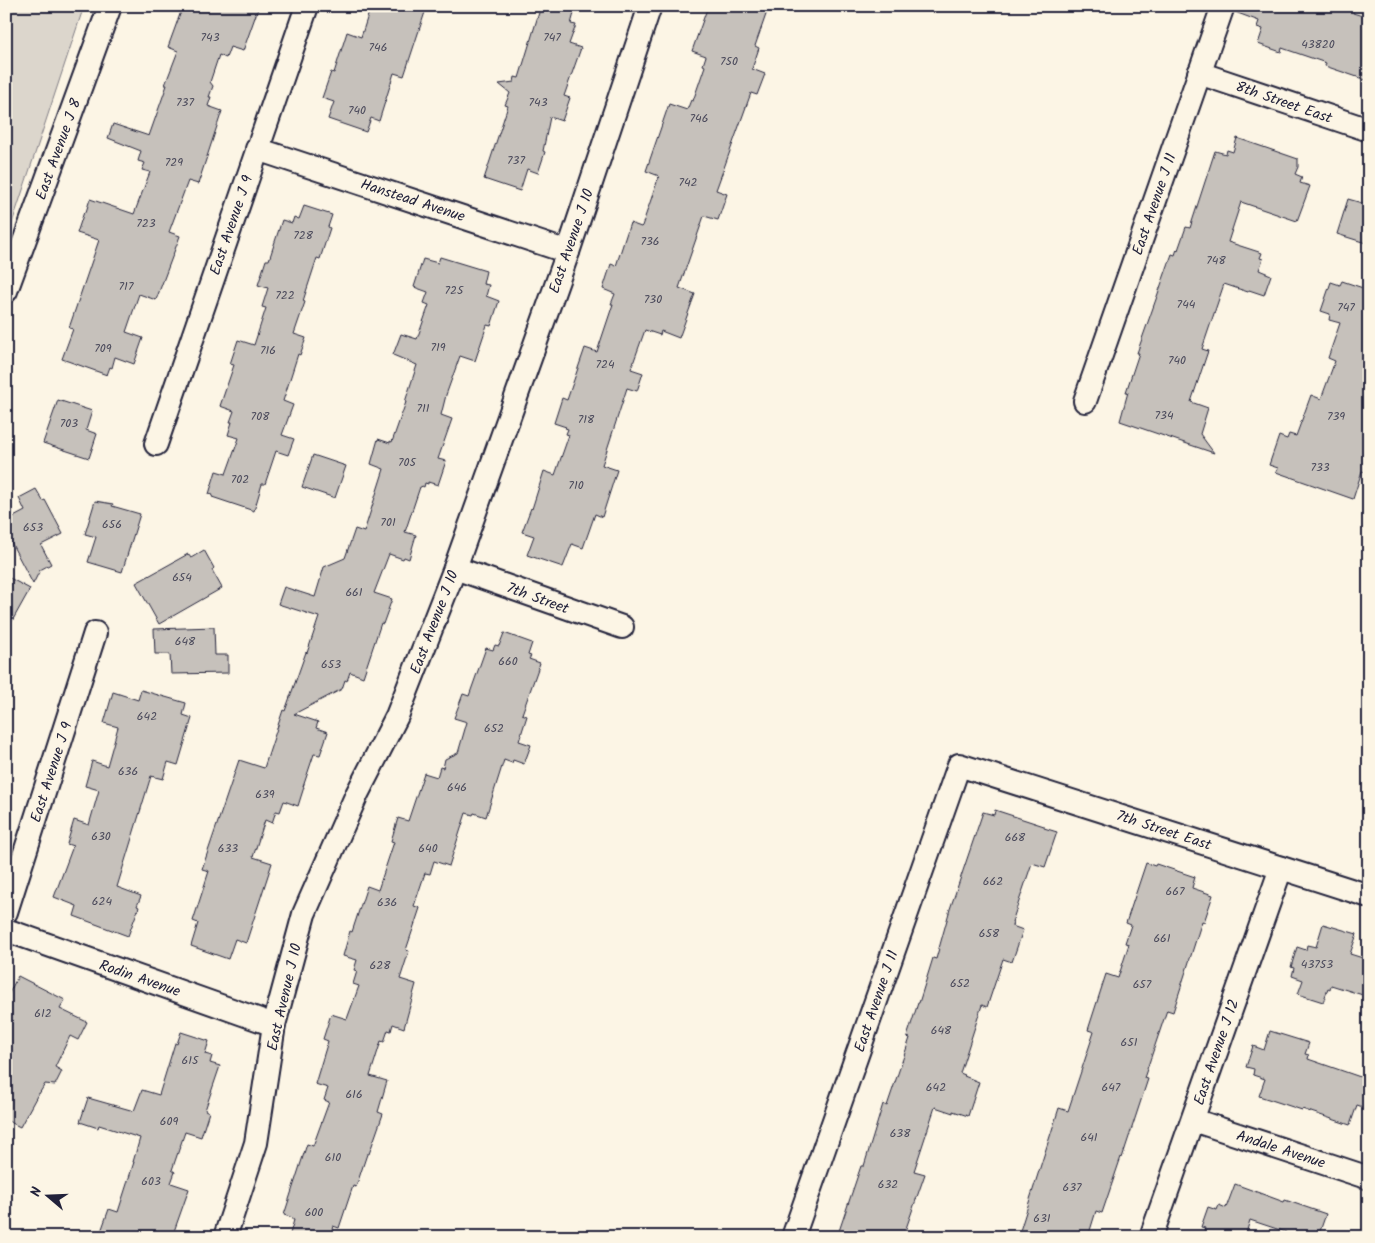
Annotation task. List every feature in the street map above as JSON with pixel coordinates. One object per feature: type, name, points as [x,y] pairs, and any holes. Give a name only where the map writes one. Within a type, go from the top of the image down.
[{"type":"street","name":"East Avenue J 8","points":[[6,291],[110,6]]},
{"type":"street","name":"East Avenue J 9","points":[[156,444],[306,6]]},
{"type":"street","name":"East Avenue J 10","points":[[225,1237],[256,1143],[274,1025],[304,914],[357,794],[397,716],[455,568],[568,252],[650,6]]},
{"type":"street","name":"East Avenue J 11","points":[[1085,401],[1222,6]]},
{"type":"street","name":"8th Street East","points":[[1199,73],[1369,130]]},
{"type":"street","name":"Hanstead Avenue","points":[[257,149],[568,252]]},
{"type":"street","name":"7th Street","points":[[455,568],[622,627]]},
{"type":"street","name":"East Avenue J 9","points":[[6,912],[95,633]]},
{"type":"street","name":"East Avenue J 11","points":[[793,1237],[959,765]]},
{"type":"street","name":"7th Street East","points":[[959,765],[1369,896]]},
{"type":"street","name":"East Avenue J 12","points":[[1151,1237],[1281,868]]},
{"type":"street","name":"Rodin Avenue","points":[[6,930],[274,1025]]},
{"type":"street","name":"Andale Avenue","points":[[1193,1120],[1369,1178]]},
{"type":"shaded area","points":[[6,6],[84,6],[6,241]]},
{"type":"building","points":[[183,6],[259,6],[243,51],[230,47],[226,58],[219,55],[210,82],[213,86],[208,106],[222,111],[198,184],[188,181],[169,232],[180,236],[156,300],[139,294],[126,332],[143,338],[134,364],[115,357],[112,368],[110,367],[107,375],[62,359],[73,329],[69,328],[99,240],[77,233],[90,199],[134,214],[150,172],[142,170],[145,163],[138,161],[141,151],[108,138],[113,124],[149,136],[178,51],[168,47]]},
{"type":"building","points":[[371,6],[427,6],[404,76],[394,73],[379,121],[371,118],[366,132],[328,119],[334,102],[322,98],[331,72],[334,73],[347,32],[361,37]]},
{"type":"building","points":[[541,6],[576,6],[571,24],[576,25],[569,44],[581,48],[564,96],[570,98],[562,121],[550,117],[543,151],[545,152],[538,173],[527,169],[520,191],[484,179],[508,106],[505,105],[510,93],[499,84],[514,82],[515,77],[519,78]]},
{"type":"building","points":[[708,6],[769,6],[755,46],[759,48],[752,69],[765,74],[757,95],[751,93],[716,190],[727,194],[718,220],[704,216],[679,288],[695,294],[679,338],[661,331],[660,335],[645,330],[631,369],[643,373],[637,391],[627,388],[602,465],[617,470],[602,517],[595,514],[583,548],[572,544],[563,567],[527,555],[534,536],[522,532],[532,509],[544,471],[555,475],[569,435],[566,434],[568,429],[566,427],[554,423],[562,398],[567,400],[585,348],[597,352],[613,304],[611,304],[615,294],[603,289],[611,264],[616,266],[630,223],[642,226],[659,176],[646,171],[669,104],[687,110],[691,100],[693,101],[705,66],[703,65],[706,56],[692,51]]},
{"type":"building","points":[[1236,6],[1356,6],[1353,13],[1369,18],[1369,81],[1325,66],[1326,63],[1282,48],[1281,52],[1258,44],[1263,29],[1257,27],[1259,21],[1235,12]]},
{"type":"building","points":[[1237,138],[1298,159],[1298,167],[1295,174],[1302,177],[1300,183],[1310,186],[1297,221],[1241,202],[1228,242],[1262,253],[1260,258],[1263,259],[1259,270],[1271,275],[1264,295],[1224,284],[1202,349],[1208,351],[1191,402],[1208,408],[1200,434],[1214,453],[1120,421],[1128,392],[1126,392],[1139,353],[1137,353],[1172,254],[1175,255],[1178,250],[1186,227],[1190,228],[1215,151],[1226,154],[1227,150],[1233,152]]},
{"type":"building","points":[[1348,199],[1369,205],[1369,244],[1337,234]]},
{"type":"building","points":[[304,206],[332,215],[328,227],[330,228],[320,259],[317,258],[294,334],[306,338],[300,355],[298,354],[283,401],[293,405],[282,435],[294,439],[288,455],[276,451],[265,484],[262,484],[254,511],[212,497],[213,495],[209,494],[216,471],[226,474],[239,438],[228,435],[234,411],[220,406],[234,365],[230,364],[238,340],[254,345],[266,308],[262,307],[268,288],[258,285],[266,260],[269,260],[282,220],[292,223],[294,217],[299,219]]},
{"type":"building","points":[[440,257],[486,271],[483,284],[489,285],[486,296],[499,301],[491,326],[487,325],[475,361],[460,356],[446,395],[441,415],[452,419],[438,459],[446,461],[438,485],[428,482],[428,484],[425,483],[424,487],[420,487],[405,532],[416,535],[409,559],[389,554],[374,593],[392,599],[383,624],[381,623],[363,677],[350,672],[342,689],[294,714],[318,722],[316,728],[328,732],[320,755],[314,754],[298,806],[284,801],[280,812],[276,811],[272,823],[265,820],[253,857],[272,863],[246,943],[235,939],[228,959],[191,946],[198,923],[193,921],[209,871],[202,869],[239,760],[264,768],[283,710],[285,711],[319,617],[278,604],[284,587],[315,597],[324,567],[345,558],[355,529],[364,532],[384,469],[371,464],[378,439],[392,442],[417,365],[393,355],[401,334],[417,339],[429,305],[424,303],[428,292],[414,287],[423,259],[438,263]]},
{"type":"building","points":[[1342,281],[1369,290],[1369,460],[1365,472],[1362,471],[1353,499],[1276,472],[1278,468],[1269,465],[1279,436],[1287,439],[1289,434],[1296,436],[1311,395],[1321,399],[1335,361],[1328,358],[1340,323],[1329,320],[1330,314],[1321,311],[1331,282],[1340,285]]},
{"type":"building","points":[[58,400],[92,411],[86,430],[97,434],[89,458],[43,443]]},
{"type":"building","points":[[313,455],[346,466],[335,498],[302,487]]},
{"type":"building","points":[[36,489],[43,501],[45,500],[63,534],[41,545],[51,564],[40,570],[33,584],[6,533],[6,521],[25,511],[19,498]]},
{"type":"building","points":[[95,501],[113,504],[112,506],[140,514],[122,572],[88,562],[96,537],[85,534]]},
{"type":"building","points":[[204,550],[222,588],[159,624],[136,583],[188,554],[191,558]]},
{"type":"building","points":[[6,576],[30,589],[6,632]]},
{"type":"building","points":[[214,627],[215,655],[228,655],[228,673],[171,674],[170,654],[155,654],[154,629]]},
{"type":"building","points":[[504,633],[532,643],[528,655],[531,656],[529,659],[540,663],[522,714],[527,716],[519,741],[531,745],[524,764],[513,760],[512,763],[504,760],[486,817],[474,813],[473,815],[466,813],[449,866],[434,861],[430,874],[425,873],[414,906],[420,908],[406,950],[409,951],[400,979],[416,984],[404,1028],[393,1024],[391,1031],[388,1030],[384,1042],[381,1041],[370,1076],[387,1081],[378,1112],[383,1114],[356,1187],[353,1186],[339,1228],[333,1226],[330,1237],[289,1237],[294,1220],[284,1215],[307,1144],[313,1146],[329,1102],[324,1100],[328,1088],[315,1084],[328,1041],[323,1039],[331,1014],[347,1019],[359,986],[353,984],[357,971],[354,970],[357,960],[343,956],[350,931],[352,932],[367,886],[378,890],[394,842],[391,841],[398,818],[408,821],[424,773],[437,777],[440,767],[443,768],[445,759],[458,753],[467,722],[454,718],[463,694],[469,696],[486,648],[493,650],[495,645],[499,646]]},
{"type":"building","points":[[141,690],[186,703],[183,715],[192,718],[178,765],[168,762],[163,779],[151,776],[117,887],[141,896],[128,936],[74,916],[77,906],[54,897],[73,846],[67,844],[74,820],[89,825],[99,790],[85,786],[92,761],[107,766],[118,727],[104,723],[113,692],[138,700]]},
{"type":"building","points":[[995,810],[1057,832],[1045,867],[1032,863],[1012,922],[1012,926],[1023,930],[1012,962],[1003,959],[987,1007],[982,1005],[960,1073],[979,1082],[968,1116],[935,1107],[914,1171],[925,1174],[903,1237],[837,1237],[861,1166],[864,1166],[883,1104],[887,1106],[910,1038],[907,1037],[918,1003],[933,958],[936,959],[950,909],[983,812],[994,815]]},
{"type":"building","points":[[1146,863],[1155,866],[1156,864],[1195,877],[1192,888],[1213,895],[1204,922],[1202,921],[1173,1012],[1167,1010],[1144,1078],[1148,1079],[1102,1213],[1096,1211],[1088,1237],[1018,1237],[1059,1108],[1068,1111],[1094,1032],[1088,1030],[1106,974],[1118,978],[1129,944],[1125,943],[1131,925],[1126,923]]},
{"type":"building","points":[[1323,924],[1357,934],[1350,954],[1369,960],[1369,997],[1331,985],[1323,1002],[1298,994],[1303,980],[1292,976],[1294,968],[1291,967],[1297,947],[1306,950],[1307,945],[1316,947]]},
{"type":"building","points":[[18,976],[65,1000],[60,1009],[87,1022],[78,1040],[70,1036],[55,1067],[62,1071],[55,1085],[45,1084],[20,1127],[6,1120],[6,999]]},
{"type":"building","points":[[1270,1031],[1309,1043],[1305,1054],[1309,1055],[1308,1059],[1369,1080],[1369,1109],[1357,1105],[1350,1125],[1259,1096],[1265,1079],[1253,1075],[1254,1069],[1246,1067],[1253,1046],[1264,1050]]},
{"type":"building","points":[[181,1032],[209,1041],[205,1054],[212,1056],[210,1063],[220,1066],[205,1110],[209,1112],[201,1137],[185,1132],[172,1170],[175,1172],[171,1183],[189,1189],[172,1237],[99,1237],[109,1209],[118,1212],[140,1138],[99,1125],[98,1128],[80,1122],[88,1098],[134,1111],[142,1090],[159,1095],[175,1043],[177,1044]]},
{"type":"building","points":[[1235,1184],[1284,1202],[1285,1200],[1326,1214],[1318,1237],[1284,1237],[1286,1232],[1250,1220],[1245,1237],[1202,1237],[1205,1228],[1201,1227],[1208,1207],[1217,1210],[1219,1205],[1226,1208]]}]
